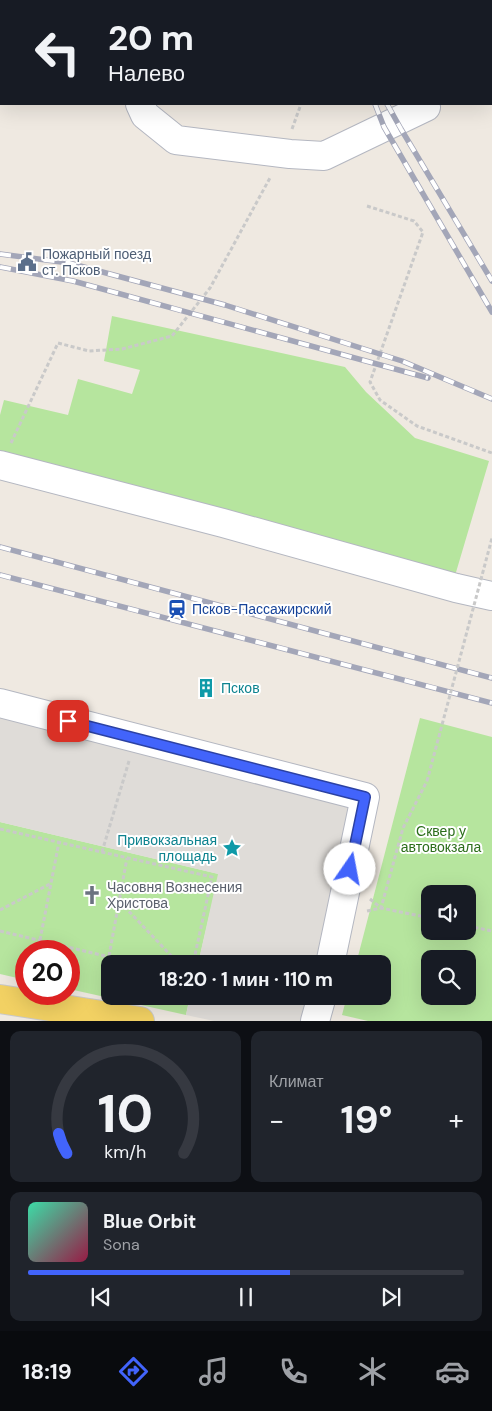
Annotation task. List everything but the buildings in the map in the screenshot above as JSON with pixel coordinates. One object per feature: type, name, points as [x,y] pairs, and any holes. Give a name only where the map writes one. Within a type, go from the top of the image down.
[{"type":"main road","points":[[0,999],[140,1021]]},
{"type":"lane","points":[[140,105],[145,115],[176,140],[324,156],[426,107]]},
{"type":"lane","points":[[0,465],[492,596]]},
{"type":"lane","points":[[0,703],[365,797],[332,955]]},
{"type":"lane","points":[[315,1021],[319,1005]]},
{"type":"path","points":[[0,465],[58,343],[89,351],[122,349],[172,336],[210,288],[283,153],[300,105]]},
{"type":"path","points":[[367,206],[414,221],[423,232],[370,382],[380,400],[416,426],[492,452]]},
{"type":"path","points":[[381,908],[403,828],[427,781],[492,538]]},
{"type":"path","points":[[102,852],[136,738]]},
{"type":"path","points":[[0,829],[212,877],[195,955]]},
{"type":"path","points":[[0,931],[40,940],[59,842]]},
{"type":"path","points":[[109,955],[127,858]]},
{"type":"path","points":[[0,910],[51,884]]},
{"type":"path","points":[[368,897],[381,908],[421,916]]},
{"type":"path","points":[[120,902],[170,955]]},
{"type":"path","points":[[476,928],[492,931]]},
{"type":"path","points":[[80,949],[105,955]]},
{"type":"green space","points":[[112,316],[345,367],[366,392],[415,438],[489,461],[454,579],[0,458],[0,415],[4,400],[68,415],[78,379],[132,394],[140,370],[104,361]]},
{"type":"green space","name":"Сквер у автовокзала","points":[[420,718],[492,737],[492,1021],[368,1021],[342,1015],[345,1005],[391,1005],[391,955],[358,955]]},
{"type":"green space","points":[[0,822],[219,874],[200,955],[101,955],[101,996],[80,991],[80,940],[15,940],[15,977],[0,974]]},
{"type":"green space","points":[[141,1005],[188,1005],[186,1015]]},
{"type":"shaded area","name":"Привокзальная площадь","points":[[0,703],[365,797],[332,955],[200,955],[218,874],[0,822]]},
{"type":"shaded area","points":[[188,1005],[319,1005],[315,1021],[214,1021],[186,1015]]},
{"type":"railway","points":[[375,105],[384,127],[492,312]]},
{"type":"railway","points":[[388,105],[492,281]]},
{"type":"railway","points":[[0,254],[69,263],[225,305],[402,361],[492,399]]},
{"type":"railway","points":[[0,267],[73,281],[428,378]]},
{"type":"railway","points":[[0,547],[492,678]]},
{"type":"railway","points":[[0,575],[492,703]]},
{"type":"place","name":"Пожарный поезд ст. Псков","points":[[27,262]]},
{"type":"place","name":"Псков-Пассажирский","points":[[177,609]]},
{"type":"place","name":"Псков","points":[[206,688]]},
{"type":"place","name":"Привокзальная площадь","points":[[232,848]]},
{"type":"place","name":"Часовня Вознесения Христова","points":[[92,895]]},
{"type":"route","points":[[68,721],[365,797],[350,869]]}]
